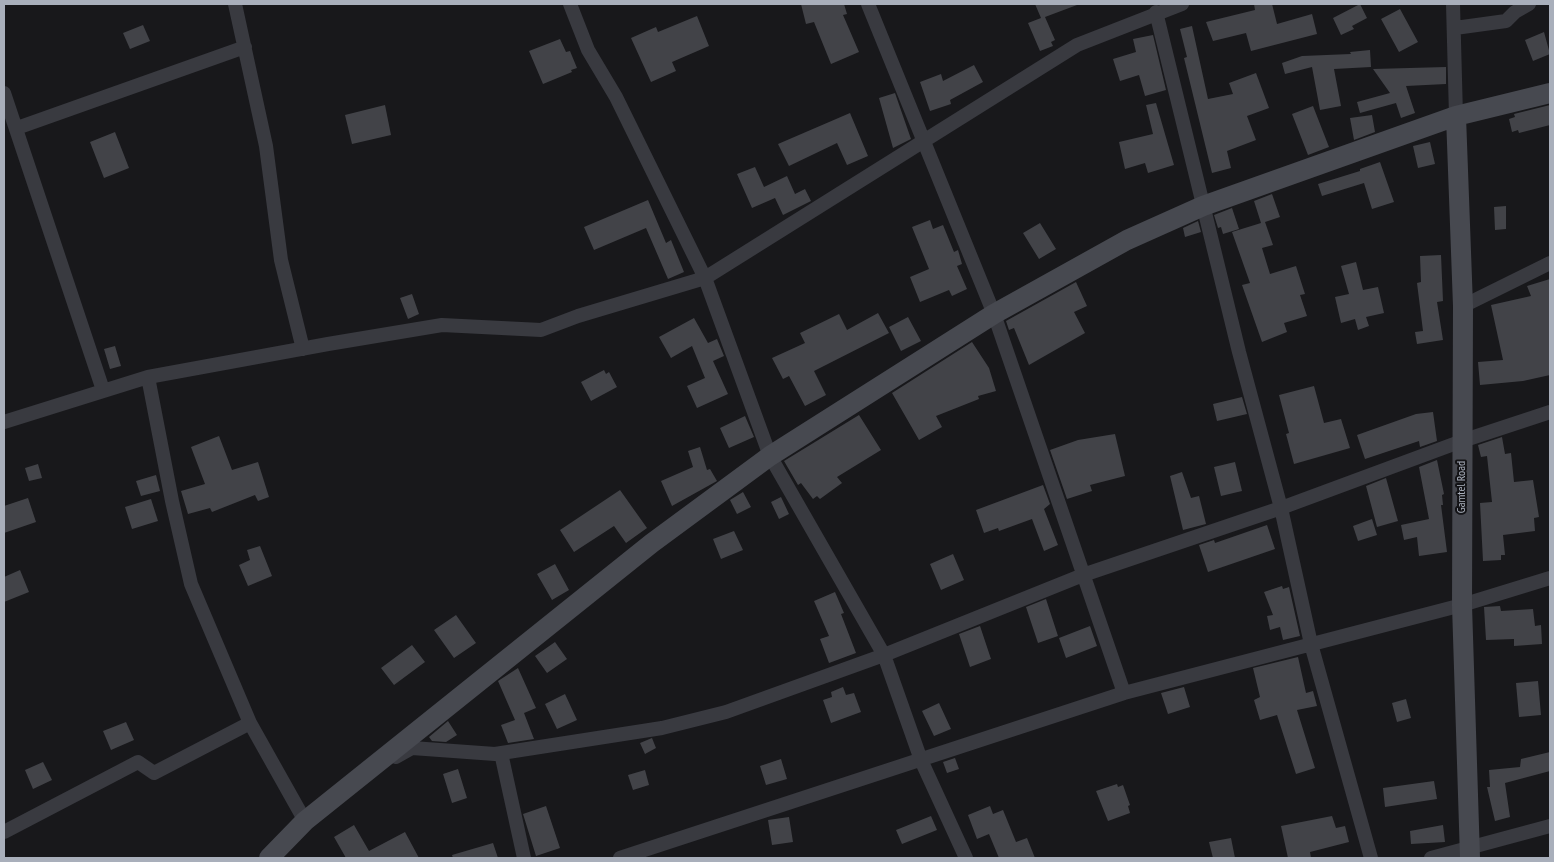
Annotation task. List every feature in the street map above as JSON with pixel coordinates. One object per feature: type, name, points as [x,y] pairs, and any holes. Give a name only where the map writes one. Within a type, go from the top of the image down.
[{"type":"street","points":[[235,4],[266,146],[281,260],[303,349]]},
{"type":"street","points":[[570,4],[588,50],[616,97],[705,278],[770,456],[884,655],[921,760],[966,858]]},
{"type":"street","points":[[868,4],[994,314],[1124,693]]},
{"type":"street","points":[[4,422],[148,377],[442,325],[541,330],[578,316],[705,278],[922,140],[1077,45],[1156,12],[1182,4]]},
{"type":"street","points":[[1453,4],[1456,116]]},
{"type":"street","points":[[1455,28],[1506,21],[1515,12],[1529,4]]},
{"type":"street","points":[[1156,12],[1203,206],[1281,508],[1311,644],[1371,858]]},
{"type":"street","points":[[17,128],[245,47]]},
{"type":"street","points":[[4,92],[103,390]]},
{"type":"street","points":[[269,858],[305,821],[652,543],[770,456],[994,314],[1127,240],[1203,206],[1456,116],[1550,93]]},
{"type":"street","name":"Gamtel Road","points":[[1456,116],[1463,306],[1462,605],[1470,854]]},
{"type":"street","points":[[1463,306],[1550,263]]},
{"type":"street","points":[[148,377],[172,501],[191,584],[250,723],[305,821]]},
{"type":"street","points":[[350,784],[412,748],[501,753],[662,728],[708,716],[884,655],[1083,575],[1281,508],[1462,441],[1550,412]]},
{"type":"street","points":[[620,858],[1124,693],[1462,605],[1550,578]]},
{"type":"street","points":[[4,832],[138,762],[154,773],[250,723]]},
{"type":"street","points":[[501,753],[524,858]]},
{"type":"street","points":[[1431,858],[1470,854],[1550,826]]},
{"type":"building","points":[[801,4],[844,4],[847,14],[843,15],[859,52],[831,64],[814,22],[806,24]]},
{"type":"building","points":[[1035,4],[1077,5],[1045,17],[1055,40],[1051,42],[1053,46],[1040,51],[1028,23],[1041,18]]},
{"type":"building","points":[[1254,4],[1272,4],[1277,24],[1312,14],[1317,34],[1251,51],[1246,33],[1213,41],[1206,22],[1255,10]]},
{"type":"building","points":[[1360,4],[1367,18],[1352,26],[1354,29],[1341,35],[1333,18]]},
{"type":"building","points":[[1400,9],[1418,42],[1399,52],[1381,19]]},
{"type":"building","points":[[697,16],[709,46],[672,62],[676,71],[651,82],[631,38],[656,27],[658,32]]},
{"type":"building","points":[[143,25],[150,41],[130,49],[123,33]]},
{"type":"building","points":[[1192,26],[1208,99],[1233,94],[1229,83],[1256,73],[1269,108],[1247,116],[1256,140],[1227,151],[1231,168],[1212,173],[1184,58],[1187,57],[1180,29]]},
{"type":"building","points":[[1544,32],[1550,54],[1533,61],[1525,40]]},
{"type":"building","points":[[1153,35],[1166,90],[1145,96],[1139,75],[1120,81],[1113,59],[1136,52],[1133,39]]},
{"type":"building","points":[[560,39],[566,52],[570,51],[577,68],[543,84],[529,51]]},
{"type":"building","points":[[1370,50],[1371,67],[1334,69],[1341,106],[1320,110],[1312,67],[1285,74],[1282,63],[1302,56],[1351,54],[1350,52]]},
{"type":"building","points":[[974,65],[983,82],[950,100],[951,104],[930,111],[920,82],[941,74],[943,81]]},
{"type":"building","points":[[1446,67],[1446,84],[1406,86],[1415,113],[1401,118],[1396,103],[1360,113],[1357,102],[1390,93],[1373,69]]},
{"type":"building","points":[[895,93],[911,139],[893,148],[879,98]]},
{"type":"building","points":[[1156,103],[1174,165],[1148,173],[1145,163],[1125,169],[1119,142],[1153,134],[1146,105]]},
{"type":"building","points":[[385,105],[391,135],[352,144],[345,115]]},
{"type":"building","points":[[1550,105],[1550,125],[1519,133],[1518,130],[1512,132],[1509,119],[1515,117],[1514,114]]},
{"type":"building","points":[[1313,106],[1329,147],[1308,155],[1292,114]]},
{"type":"building","points":[[850,113],[868,156],[847,165],[837,143],[789,166],[778,144]]},
{"type":"building","points":[[1372,115],[1375,132],[1354,140],[1350,118]]},
{"type":"building","points":[[115,132],[129,168],[104,178],[90,142]]},
{"type":"building","points":[[1430,142],[1435,164],[1418,168],[1413,146]]},
{"type":"building","points":[[1380,162],[1394,202],[1372,209],[1364,183],[1322,196],[1318,184],[1360,171],[1360,169]]},
{"type":"building","points":[[755,167],[764,187],[787,176],[795,194],[805,189],[811,201],[783,215],[775,198],[752,208],[737,174]]},
{"type":"building","points":[[1272,194],[1280,217],[1265,222],[1273,245],[1262,248],[1270,274],[1296,266],[1305,294],[1300,295],[1307,316],[1284,323],[1287,332],[1262,342],[1242,285],[1250,283],[1232,232],[1261,223],[1254,201]]},
{"type":"building","points":[[648,200],[666,243],[671,240],[684,272],[668,279],[646,228],[594,250],[584,227]]},
{"type":"building","points":[[1506,206],[1506,229],[1495,230],[1494,207]]},
{"type":"building","points":[[1232,208],[1239,229],[1223,234],[1221,227],[1218,228],[1214,215]]},
{"type":"building","points":[[930,220],[933,229],[943,225],[954,252],[958,250],[962,264],[957,266],[967,289],[952,296],[949,290],[920,302],[910,277],[929,269],[912,227]]},
{"type":"building","points":[[1198,221],[1201,232],[1185,237],[1183,228]]},
{"type":"building","points":[[1040,223],[1056,249],[1039,259],[1023,233]]},
{"type":"building","points":[[1441,255],[1443,301],[1437,302],[1443,340],[1417,344],[1415,332],[1423,331],[1417,283],[1421,282],[1420,256]]},
{"type":"building","points":[[1356,262],[1363,290],[1378,287],[1384,313],[1366,317],[1369,326],[1358,330],[1355,319],[1341,323],[1335,297],[1349,294],[1341,266]]},
{"type":"building","points":[[1550,279],[1550,375],[1523,381],[1480,385],[1478,362],[1503,360],[1491,305],[1531,296],[1527,286]]},
{"type":"building","points":[[1076,282],[1087,306],[1074,312],[1085,333],[1029,365],[1014,328],[1009,330],[1006,321]]},
{"type":"building","points":[[412,294],[419,314],[408,319],[400,298]]},
{"type":"building","points":[[878,313],[889,333],[814,371],[826,395],[805,406],[789,376],[783,379],[772,358],[805,343],[800,333],[839,314],[847,330]]},
{"type":"building","points":[[908,317],[921,341],[901,351],[889,327]]},
{"type":"building","points":[[694,318],[708,343],[717,339],[724,356],[713,361],[728,394],[697,408],[687,386],[705,378],[692,346],[671,358],[659,337]]},
{"type":"building","points":[[972,342],[989,368],[996,391],[978,396],[979,399],[936,416],[942,427],[919,440],[892,393]]},
{"type":"building","points":[[115,346],[121,366],[110,369],[104,349]]},
{"type":"building","points":[[604,370],[606,374],[609,372],[617,387],[591,401],[581,382]]},
{"type":"building","points":[[1314,386],[1324,423],[1341,419],[1350,448],[1294,464],[1286,434],[1289,433],[1279,395]]},
{"type":"building","points":[[1242,397],[1247,414],[1217,421],[1213,404]]},
{"type":"building","points":[[1433,412],[1437,441],[1420,447],[1419,441],[1365,459],[1357,435],[1416,414]]},
{"type":"building","points":[[859,415],[881,450],[837,477],[842,483],[820,499],[817,496],[813,499],[801,483],[798,485],[784,461]]},
{"type":"building","points":[[745,416],[754,437],[729,448],[720,428]]},
{"type":"building","points":[[1115,434],[1125,476],[1090,485],[1092,491],[1067,499],[1050,450],[1078,440]]},
{"type":"building","points":[[219,436],[232,470],[258,462],[269,497],[258,501],[255,495],[212,512],[210,508],[188,514],[181,491],[205,484],[191,447]]},
{"type":"building","points":[[1502,437],[1505,454],[1511,453],[1514,482],[1533,480],[1539,517],[1534,518],[1535,531],[1503,535],[1505,555],[1501,555],[1501,560],[1483,561],[1480,503],[1492,502],[1487,456],[1481,457],[1478,445]]},
{"type":"building","points":[[700,447],[707,470],[710,469],[717,481],[672,506],[661,481],[693,467],[688,451]]},
{"type":"building","points":[[1437,460],[1444,494],[1442,495],[1443,505],[1441,505],[1447,552],[1419,556],[1417,537],[1404,540],[1401,525],[1429,519],[1419,467]]},
{"type":"building","points":[[1235,462],[1242,491],[1221,496],[1214,467]]},
{"type":"building","points":[[38,464],[42,478],[29,481],[25,468]]},
{"type":"building","points":[[1182,472],[1191,498],[1199,496],[1206,524],[1183,530],[1170,476]]},
{"type":"building","points":[[156,475],[160,491],[141,496],[136,481]]},
{"type":"building","points":[[1386,478],[1398,521],[1377,527],[1366,486]]},
{"type":"building","points":[[1043,485],[1050,504],[1044,509],[1058,545],[1044,551],[1032,519],[999,531],[998,528],[984,533],[976,510]]},
{"type":"building","points":[[620,490],[647,528],[626,543],[614,526],[574,552],[560,530]]},
{"type":"building","points":[[743,492],[751,507],[737,514],[730,500]]},
{"type":"building","points":[[781,497],[789,514],[779,519],[771,502]]},
{"type":"building","points":[[28,498],[36,522],[4,533],[4,506]]},
{"type":"building","points":[[151,499],[158,521],[132,529],[125,507]]},
{"type":"building","points":[[1372,519],[1377,535],[1358,541],[1353,526]]},
{"type":"building","points":[[1267,525],[1275,549],[1208,572],[1199,545],[1214,540],[1215,543]]},
{"type":"building","points":[[734,531],[743,550],[721,559],[713,539]]},
{"type":"building","points":[[260,546],[272,576],[248,586],[239,565],[250,560],[247,550]]},
{"type":"building","points":[[953,554],[964,580],[941,590],[930,564]]},
{"type":"building","points":[[555,564],[569,590],[552,600],[537,574]]},
{"type":"building","points":[[20,570],[29,592],[4,602],[4,577]]},
{"type":"building","points":[[1282,586],[1283,589],[1289,587],[1300,636],[1283,640],[1280,627],[1270,630],[1267,616],[1273,615],[1264,592]]},
{"type":"building","points":[[835,592],[844,613],[841,614],[856,653],[829,663],[820,639],[829,636],[814,601]]},
{"type":"building","points":[[1046,599],[1058,636],[1038,643],[1026,607]]},
{"type":"building","points":[[1500,606],[1501,611],[1533,609],[1535,626],[1541,625],[1542,644],[1514,646],[1514,639],[1486,640],[1484,607]]},
{"type":"building","points":[[456,615],[476,643],[454,658],[434,630]]},
{"type":"building","points":[[980,626],[991,659],[970,667],[959,634]]},
{"type":"building","points":[[1090,626],[1097,646],[1066,658],[1059,638]]},
{"type":"building","points":[[555,642],[567,659],[547,673],[535,656]]},
{"type":"building","points":[[412,645],[425,662],[394,685],[381,668]]},
{"type":"building","points":[[1298,657],[1306,693],[1313,691],[1317,706],[1297,710],[1315,768],[1296,774],[1277,715],[1260,720],[1254,700],[1260,697],[1253,668]]},
{"type":"building","points":[[518,668],[536,708],[524,713],[534,739],[508,743],[501,725],[515,720],[498,681]]},
{"type":"building","points":[[1538,681],[1541,715],[1519,717],[1516,683]]},
{"type":"building","points":[[843,687],[846,695],[854,693],[861,712],[831,723],[823,700],[832,697],[831,692]]},
{"type":"building","points":[[1184,687],[1190,707],[1168,714],[1161,693]]},
{"type":"building","points":[[565,694],[577,720],[557,729],[545,704]]},
{"type":"building","points":[[1406,699],[1411,718],[1397,722],[1392,703]]},
{"type":"building","points":[[939,703],[951,729],[934,736],[922,711]]},
{"type":"building","points":[[448,721],[457,735],[446,742],[432,741],[429,737]]},
{"type":"building","points":[[126,722],[134,740],[111,750],[103,731]]},
{"type":"building","points":[[652,738],[656,748],[645,754],[640,743]]},
{"type":"building","points":[[1550,752],[1550,771],[1505,783],[1510,817],[1495,821],[1487,787],[1490,787],[1489,770],[1520,767],[1521,759]]},
{"type":"building","points":[[955,758],[959,769],[947,773],[943,762]]},
{"type":"building","points":[[781,759],[787,779],[766,785],[760,766]]},
{"type":"building","points":[[43,762],[52,780],[33,789],[25,770]]},
{"type":"building","points":[[458,769],[467,798],[452,803],[443,774]]},
{"type":"building","points":[[645,770],[649,785],[633,790],[628,775]]},
{"type":"building","points":[[1434,781],[1437,799],[1385,807],[1383,788]]},
{"type":"building","points":[[1117,784],[1118,787],[1123,785],[1130,805],[1128,806],[1130,813],[1108,821],[1096,791]]},
{"type":"building","points":[[546,806],[560,848],[536,856],[523,814]]},
{"type":"building","points":[[990,806],[993,814],[1003,810],[1016,842],[1027,838],[1035,858],[999,858],[989,834],[977,839],[968,815]]},
{"type":"building","points":[[931,816],[937,830],[902,844],[896,830]]},
{"type":"building","points":[[1332,816],[1336,828],[1345,826],[1349,842],[1310,852],[1311,858],[1288,858],[1281,826]]},
{"type":"building","points":[[789,817],[793,842],[772,845],[768,820]]},
{"type":"building","points":[[354,825],[369,851],[405,832],[419,858],[346,858],[334,837]]},
{"type":"building","points":[[1443,825],[1445,842],[1411,844],[1410,831]]},
{"type":"building","points":[[1231,838],[1235,858],[1213,858],[1209,842]]},
{"type":"building","points":[[493,843],[498,858],[453,858],[452,855]]}]
